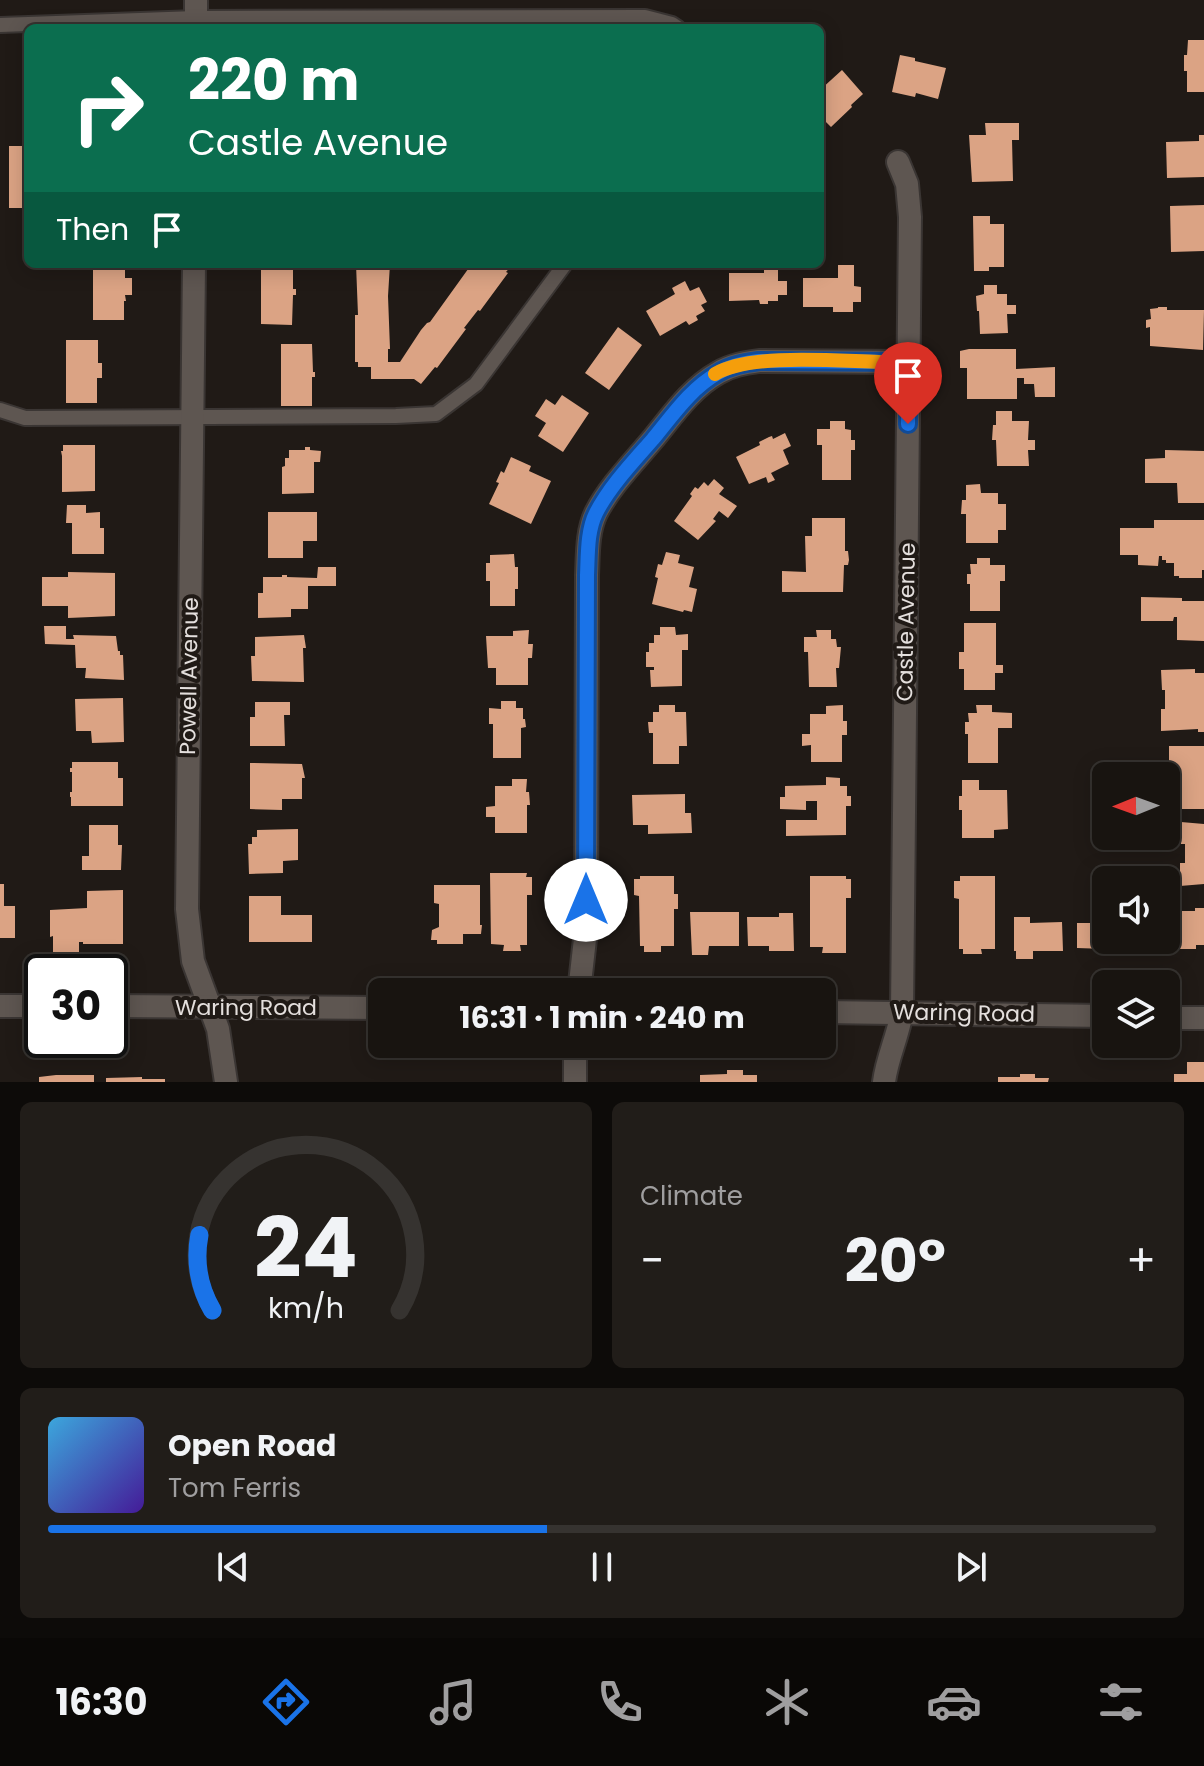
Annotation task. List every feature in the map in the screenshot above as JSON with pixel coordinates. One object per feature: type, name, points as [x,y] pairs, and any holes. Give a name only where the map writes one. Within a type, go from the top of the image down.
[{"type":"street","name":"Castle Avenue","points":[[884,1082],[902,1012],[909,200],[907,184],[898,162]]},
{"type":"street","name":"Powell Avenue","points":[[194,268],[187,909],[193,961],[218,1029],[226,1082]]},
{"type":"street","points":[[581,978],[586,930],[587,575],[595,516],[618,480],[680,407],[704,382],[719,372],[759,361],[909,362]]},
{"type":"street","points":[[0,1006],[24,1006]]},
{"type":"street","name":"Waring Road","points":[[128,1006],[368,1008]]},
{"type":"street","name":"Waring Road","points":[[836,1012],[1092,1016]]},
{"type":"street","points":[[1180,1018],[1204,1018]]},
{"type":"street","points":[[575,1058],[575,1082]]},
{"type":"lane","points":[[0,25],[196,15],[645,17],[672,24]]},
{"type":"lane","points":[[0,410],[25,418],[436,414],[476,384],[562,268]]},
{"type":"building","points":[[1188,40],[1204,40],[1204,92],[1187,92],[1184,55],[1187,55]]},
{"type":"building","points":[[900,55],[946,68],[938,99],[916,93],[915,97],[892,92]]},
{"type":"building","points":[[842,70],[863,94],[831,127],[824,122],[824,86]]},
{"type":"building","points":[[985,123],[1019,123],[1019,140],[1012,140],[1013,181],[972,182],[969,135],[986,135]]},
{"type":"building","points":[[1199,135],[1204,135],[1204,177],[1167,178],[1166,142],[1199,141]]},
{"type":"building","points":[[9,146],[24,146],[24,208],[9,208]]},
{"type":"building","points":[[824,170],[826,170],[824,194]]},
{"type":"building","points":[[1204,205],[1204,251],[1171,252],[1170,206]]},
{"type":"building","points":[[973,216],[990,216],[990,224],[1004,224],[1004,267],[974,271]]},
{"type":"building","points":[[838,265],[854,265],[854,286],[861,287],[861,302],[853,302],[853,312],[833,312],[833,307],[803,307],[803,278],[838,278]]},
{"type":"building","points":[[93,268],[125,268],[125,278],[132,278],[132,295],[125,295],[124,320],[93,320]]},
{"type":"building","points":[[261,268],[293,268],[296,295],[293,295],[292,325],[261,324]]},
{"type":"building","points":[[356,268],[390,268],[388,362],[400,362],[469,268],[510,268],[437,368],[421,384],[414,379],[371,379],[371,367],[358,367],[358,362],[355,362],[355,315],[358,315]]},
{"type":"building","points":[[764,269],[778,269],[778,281],[787,281],[787,295],[778,295],[778,301],[768,301],[768,304],[760,304],[759,300],[729,301],[729,273],[764,273]]},
{"type":"building","points":[[685,281],[690,291],[699,287],[707,302],[701,305],[705,311],[689,325],[686,321],[660,336],[646,311],[675,294],[672,288]]},
{"type":"building","points":[[984,285],[997,285],[997,294],[1007,294],[1007,305],[1016,305],[1016,314],[1007,314],[1008,333],[980,334],[976,296],[984,294]]},
{"type":"building","points":[[1167,307],[1167,310],[1204,310],[1203,350],[1150,346],[1150,327],[1146,328],[1146,320],[1151,319],[1150,309]]},
{"type":"building","points":[[618,327],[642,345],[609,390],[585,373]]},
{"type":"building","points":[[66,340],[98,340],[98,363],[102,363],[102,378],[97,378],[97,403],[66,403]]},
{"type":"building","points":[[281,344],[312,344],[315,377],[312,377],[312,406],[281,406]]},
{"type":"building","points":[[1016,349],[1016,369],[1055,367],[1055,397],[1035,397],[1034,384],[1024,384],[1024,378],[1017,378],[1017,399],[967,399],[967,368],[960,368],[960,351]]},
{"type":"building","points":[[562,395],[589,413],[563,452],[538,436],[546,423],[535,416],[546,399],[555,405]]},
{"type":"building","points":[[996,411],[1012,411],[1012,421],[1029,421],[1028,440],[1035,440],[1035,450],[1028,450],[1029,466],[997,466],[996,440],[992,440]]},
{"type":"building","points":[[830,421],[845,421],[845,429],[851,430],[851,440],[855,440],[855,450],[851,450],[851,480],[822,480],[822,445],[817,445],[817,429],[830,429]]},
{"type":"building","points":[[785,433],[791,446],[783,450],[789,464],[771,473],[775,480],[768,483],[766,477],[749,484],[736,457],[769,437],[773,439]]},
{"type":"building","points":[[63,445],[95,445],[95,491],[62,492]]},
{"type":"building","points":[[305,447],[321,451],[320,462],[314,462],[314,493],[282,494],[285,458],[289,458],[289,450],[305,450]]},
{"type":"building","points":[[1165,450],[1204,451],[1204,503],[1178,503],[1177,483],[1145,483],[1145,459],[1165,458]]},
{"type":"building","points":[[511,457],[531,466],[529,471],[551,481],[531,524],[489,504],[501,471],[504,473]]},
{"type":"building","points":[[714,479],[724,488],[719,494],[737,506],[728,518],[719,511],[713,519],[716,521],[698,540],[674,521],[695,487],[698,489],[704,482],[708,486]]},
{"type":"building","points":[[980,484],[981,493],[998,493],[998,504],[1006,504],[1006,530],[998,530],[998,543],[966,543],[966,514],[961,514],[962,500],[966,500],[966,485]]},
{"type":"building","points":[[67,505],[86,505],[86,513],[100,512],[100,528],[104,528],[104,554],[72,554],[72,523],[66,523]]},
{"type":"building","points":[[268,512],[317,512],[317,541],[303,541],[303,558],[268,558]]},
{"type":"building","points":[[812,518],[845,518],[845,551],[848,551],[849,560],[848,565],[844,565],[843,592],[782,592],[782,571],[806,572],[805,536],[812,536]]},
{"type":"building","points":[[1154,520],[1204,520],[1202,578],[1174,576],[1174,563],[1166,563],[1162,556],[1159,556],[1158,566],[1138,565],[1138,555],[1120,555],[1120,528],[1154,528]]},
{"type":"building","points":[[666,552],[680,555],[678,563],[694,567],[689,587],[697,589],[692,612],[652,604],[658,564],[662,565]]},
{"type":"building","points":[[514,554],[515,567],[518,567],[515,606],[490,606],[486,563],[490,563],[490,555]]},
{"type":"building","points":[[977,558],[990,558],[990,565],[1005,565],[1005,581],[1000,581],[1000,611],[970,611],[967,574],[971,574],[970,564],[977,564]]},
{"type":"building","points":[[318,567],[336,567],[336,586],[308,586],[308,609],[291,609],[291,617],[258,618],[258,593],[263,593],[263,577],[287,575],[317,578]]},
{"type":"building","points":[[68,572],[115,573],[115,616],[68,618],[68,606],[42,606],[42,577],[68,577]]},
{"type":"building","points":[[1141,597],[1204,601],[1204,641],[1177,640],[1177,617],[1173,621],[1141,621]]},
{"type":"building","points":[[964,623],[996,623],[996,665],[1003,665],[1003,673],[995,673],[995,690],[964,690],[964,669],[959,669],[959,652],[964,652]]},
{"type":"building","points":[[44,626],[66,626],[66,639],[74,639],[73,635],[116,636],[118,651],[123,655],[124,680],[85,678],[86,668],[76,668],[75,645],[45,644]]},
{"type":"building","points":[[660,627],[675,627],[676,635],[688,634],[688,650],[682,650],[682,686],[651,687],[650,670],[654,667],[646,667],[646,652],[649,652],[649,643],[654,643],[654,635],[660,635]]},
{"type":"building","points":[[529,630],[528,644],[533,644],[532,658],[528,658],[528,685],[496,685],[496,668],[488,668],[486,636],[513,636],[513,631]]},
{"type":"building","points":[[816,630],[831,630],[831,639],[836,639],[837,647],[841,647],[839,668],[836,668],[837,687],[809,687],[808,652],[804,652],[804,637],[817,637]]},
{"type":"building","points":[[304,635],[304,682],[252,681],[251,656],[255,656],[255,637]]},
{"type":"building","points":[[1195,669],[1195,673],[1204,673],[1204,732],[1198,732],[1198,729],[1161,731],[1165,690],[1162,690],[1161,670]]},
{"type":"building","points":[[123,698],[124,742],[92,743],[91,731],[76,731],[75,699]]},
{"type":"building","points":[[501,701],[516,701],[516,708],[523,708],[526,727],[521,728],[521,758],[493,758],[493,724],[489,724],[489,708],[501,709]]},
{"type":"building","points":[[255,702],[290,702],[290,715],[284,715],[285,746],[250,746],[250,717],[255,717]]},
{"type":"building","points":[[659,705],[675,705],[675,712],[686,712],[687,746],[679,746],[679,764],[653,764],[653,733],[649,733],[648,722],[653,722],[653,712],[659,712]]},
{"type":"building","points":[[843,705],[847,735],[842,735],[842,762],[811,762],[811,745],[802,746],[802,734],[810,734],[810,714],[826,714],[826,706]]},
{"type":"building","points":[[976,705],[992,705],[992,712],[1012,713],[1012,728],[998,728],[998,763],[968,763],[965,722],[969,722],[968,713],[977,713]]},
{"type":"building","points":[[1169,746],[1204,746],[1204,809],[1180,809],[1180,762],[1169,762]]},
{"type":"building","points":[[72,762],[118,762],[118,778],[123,778],[123,806],[71,806]]},
{"type":"building","points":[[250,763],[302,764],[305,778],[302,778],[302,799],[282,799],[282,810],[250,809]]},
{"type":"building","points":[[826,777],[840,778],[840,786],[847,786],[847,796],[851,796],[851,806],[846,806],[846,835],[786,836],[786,820],[817,820],[817,801],[806,801],[806,810],[780,809],[780,797],[785,797],[785,786],[826,785]]},
{"type":"building","points":[[512,779],[527,779],[526,792],[529,792],[530,805],[527,805],[527,833],[495,833],[495,817],[486,817],[486,807],[495,806],[495,786],[512,786]]},
{"type":"building","points":[[962,780],[979,780],[979,790],[1007,790],[1008,829],[994,830],[994,838],[962,838],[959,796],[962,796]]},
{"type":"building","points":[[685,794],[685,813],[691,813],[692,833],[648,834],[648,825],[633,825],[632,795]]},
{"type":"building","points":[[1181,822],[1204,824],[1204,884],[1180,886],[1180,863],[1185,863],[1185,844],[1181,844]]},
{"type":"building","points":[[89,825],[118,825],[118,845],[122,845],[121,870],[82,870],[82,856],[89,856]]},
{"type":"building","points":[[298,829],[298,860],[283,861],[283,873],[249,874],[248,844],[252,844],[252,837],[257,837],[257,830]]},
{"type":"building","points":[[490,873],[527,873],[526,877],[532,877],[532,895],[527,895],[527,945],[520,945],[521,951],[503,951],[504,945],[491,944]]},
{"type":"building","points":[[640,876],[674,876],[678,909],[674,909],[674,946],[661,946],[661,952],[644,952],[644,946],[640,946],[639,896],[634,895],[634,879],[640,879]]},
{"type":"building","points":[[810,876],[846,876],[846,879],[851,879],[851,898],[846,898],[846,953],[822,953],[823,947],[810,947]]},
{"type":"building","points":[[960,876],[995,876],[995,949],[981,949],[982,954],[963,954],[963,949],[959,949],[959,899],[954,898],[954,881],[960,881]]},
{"type":"building","points":[[0,884],[4,884],[4,906],[15,906],[15,938],[0,938]]},
{"type":"building","points":[[434,885],[480,885],[481,934],[463,934],[463,944],[437,944],[437,940],[431,940],[432,930],[439,927],[439,904],[434,903]]},
{"type":"building","points":[[123,890],[123,944],[79,942],[79,954],[53,954],[50,910],[87,908],[87,891]]},
{"type":"building","points":[[249,896],[281,896],[281,915],[312,915],[312,942],[249,942]]},
{"type":"building","points":[[1195,908],[1204,908],[1204,945],[1196,945],[1196,949],[1180,949],[1180,911],[1195,911]]},
{"type":"building","points":[[690,912],[739,912],[739,946],[709,946],[708,955],[692,955]]},
{"type":"building","points":[[779,913],[793,913],[794,951],[769,951],[769,946],[748,946],[747,917],[779,917]]},
{"type":"building","points":[[1014,917],[1030,917],[1030,923],[1062,922],[1063,951],[1033,951],[1033,959],[1016,959]]},
{"type":"building","points":[[1077,923],[1092,923],[1092,949],[1077,948]]},
{"type":"building","points":[[1187,1062],[1204,1062],[1204,1082],[1174,1082],[1174,1074],[1187,1074]]},
{"type":"building","points":[[727,1070],[743,1070],[743,1075],[757,1075],[757,1082],[700,1082],[700,1075],[727,1074]]},
{"type":"building","points":[[1020,1074],[1049,1078],[1048,1082],[998,1082],[998,1077],[1020,1077]]},
{"type":"building","points":[[94,1075],[94,1082],[39,1082],[39,1077]]},
{"type":"building","points":[[106,1078],[165,1079],[165,1082],[106,1082]]},
{"type":"slow traffic","points":[[715,374],[759,361],[879,362]]},
{"type":"route","points":[[586,900],[587,575],[595,516],[607,496],[690,395],[719,372],[737,365],[759,361],[909,362],[908,424]]}]
